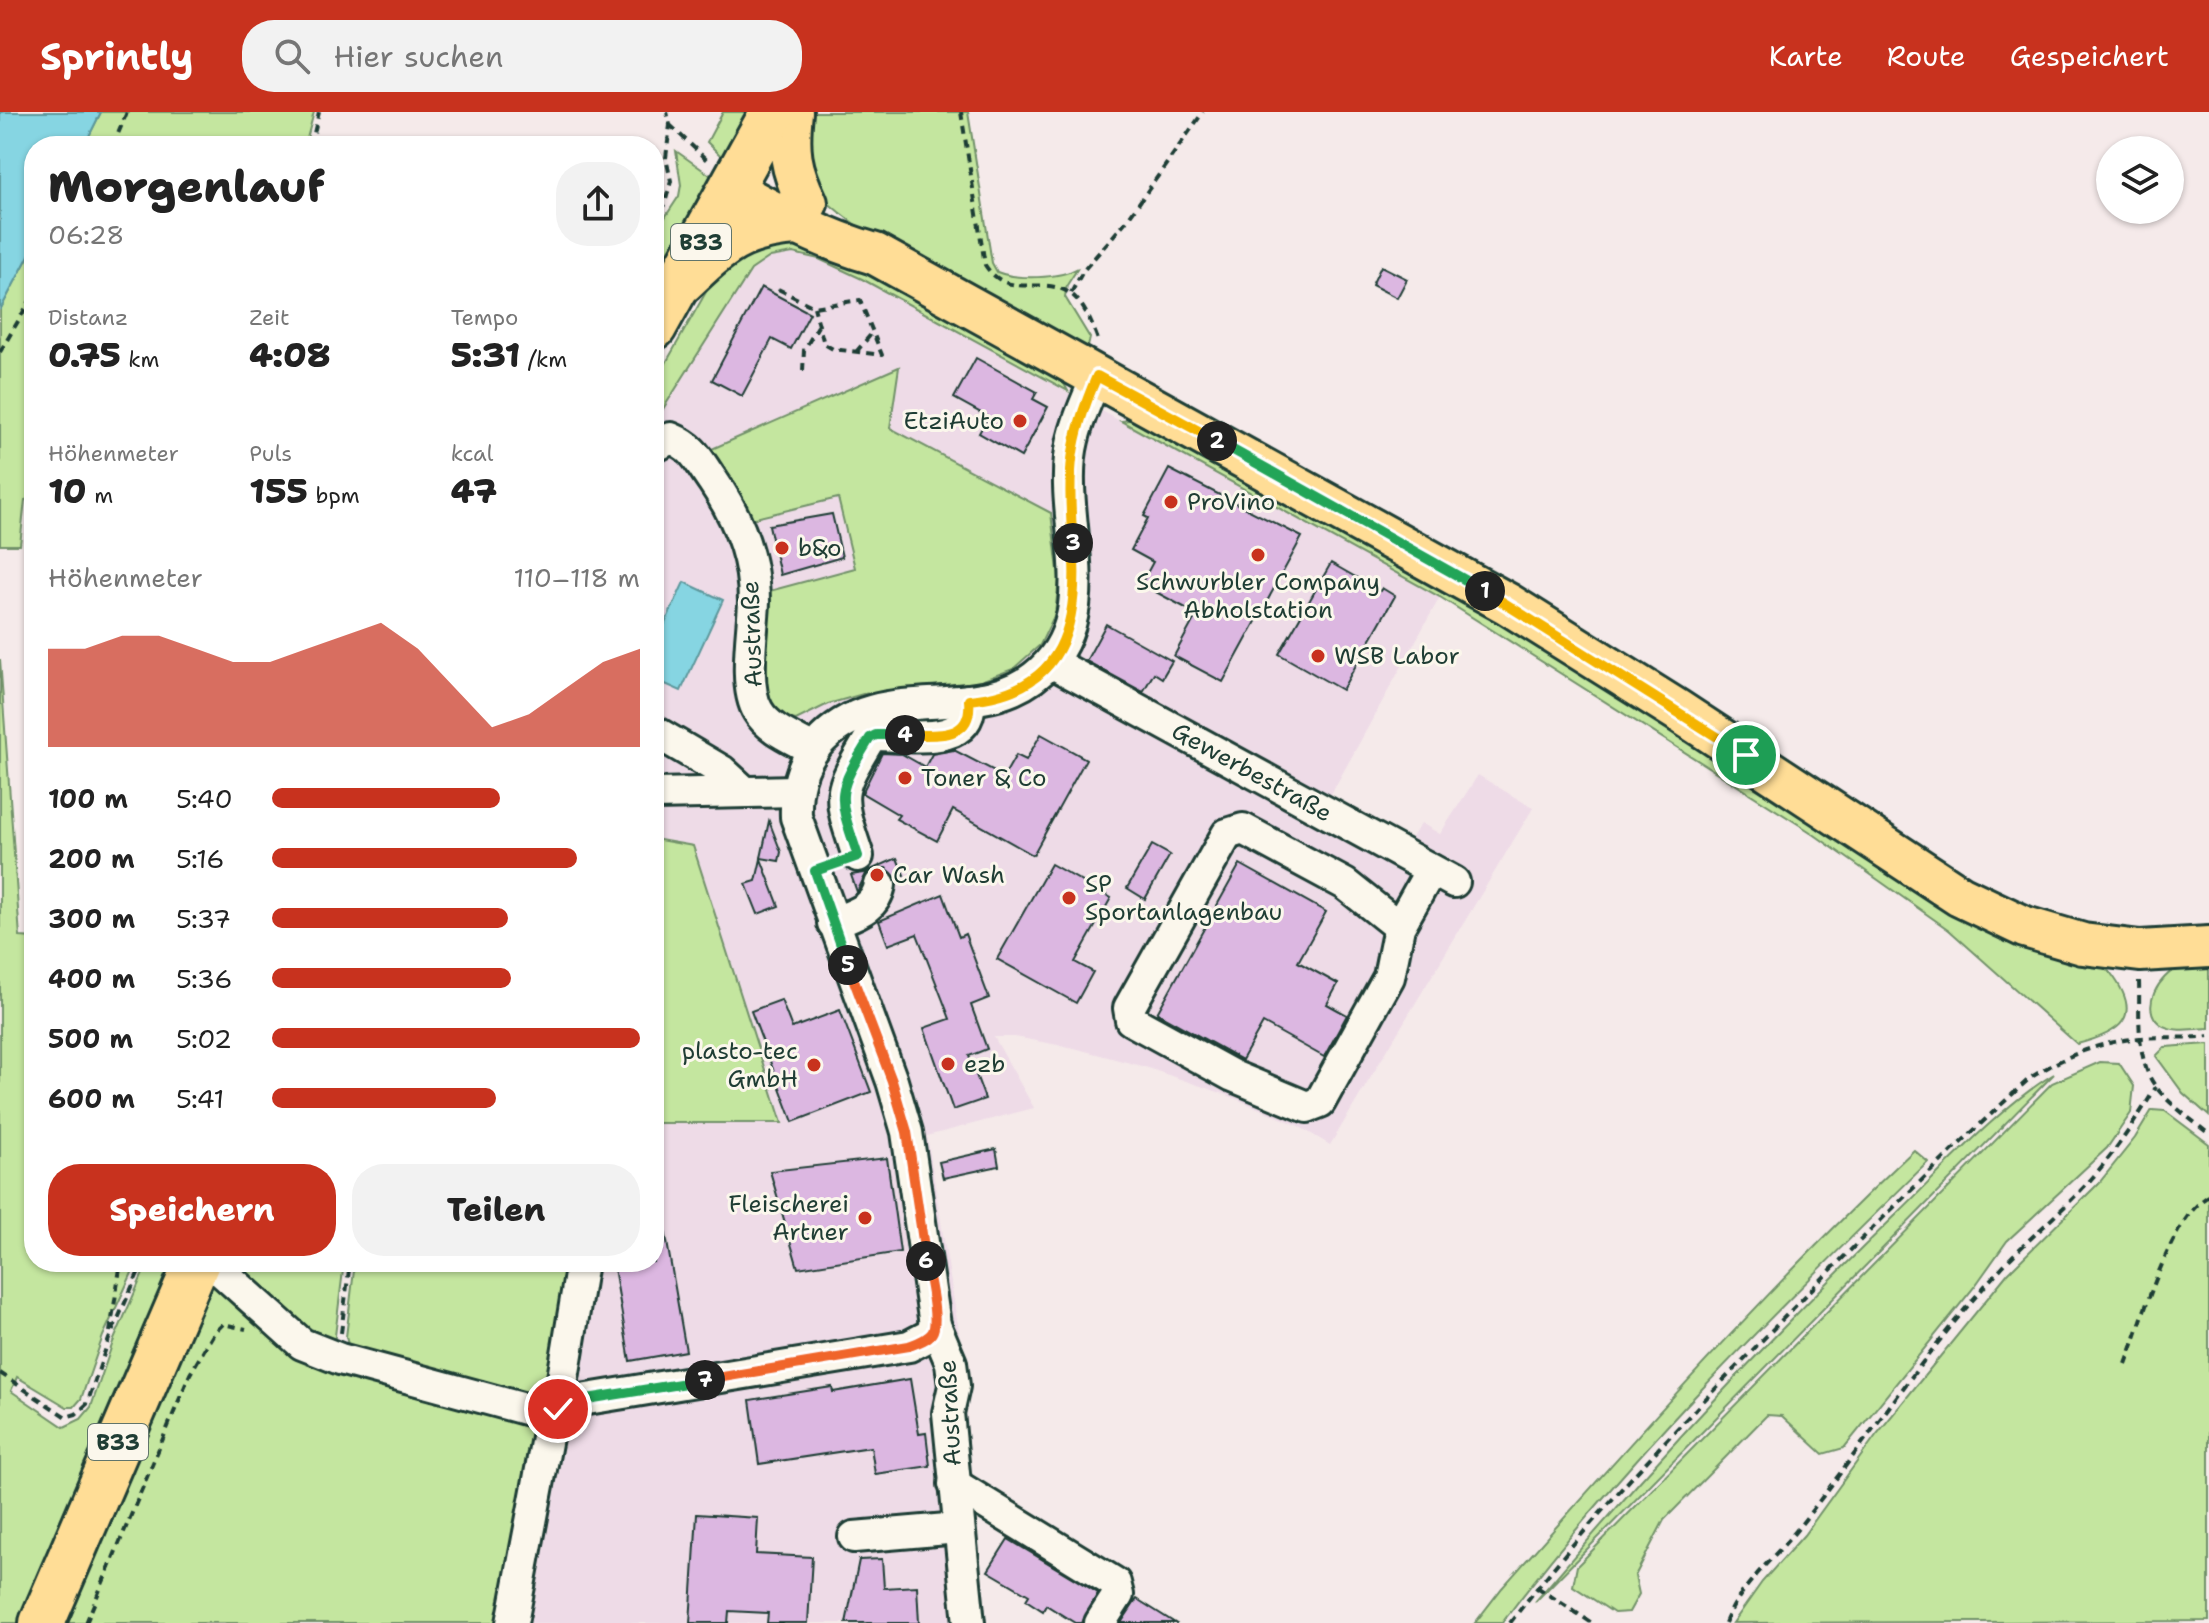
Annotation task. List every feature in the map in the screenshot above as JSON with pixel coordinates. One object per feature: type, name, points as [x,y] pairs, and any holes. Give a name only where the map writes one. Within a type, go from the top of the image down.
[{"type":"highway","name":"B33","points":[[664,309],[726,171],[773,112]]},
{"type":"highway","name":"B33","points":[[42,1623],[193,1272]]},
{"type":"main road","points":[[792,112],[788,146],[802,214]]},
{"type":"main road","points":[[726,171],[802,214],[845,227],[875,254],[1508,604],[1677,710],[1960,896],[2025,927],[2083,944],[2140,951],[2209,947]]},
{"type":"main road","name":"B33","points":[[664,310],[708,259],[737,237],[802,214]]},
{"type":"street","points":[[664,794],[795,791],[813,750],[834,726],[864,713],[896,705],[1005,694],[1023,686],[1051,662],[1072,622],[1075,575],[1070,456],[1079,421],[1097,376]]},
{"type":"street","name":"Austraße","points":[[664,442],[671,438],[688,445],[723,496],[741,532],[752,575],[751,686],[756,708],[765,721],[813,750]]},
{"type":"street","name":"Gewerbestraße","points":[[1051,662],[1442,876],[1399,927]]},
{"type":"street","points":[[833,923],[866,909],[877,898],[870,869],[843,810],[841,794],[846,778],[870,738],[876,735],[957,731],[967,723],[969,700]]},
{"type":"street","points":[[664,737],[722,771],[745,792]]},
{"type":"street","name":"Austraße","points":[[795,791],[796,817],[892,1081],[907,1132],[935,1325],[951,1363],[954,1386],[948,1413],[969,1623]]},
{"type":"street","points":[[1243,829],[1345,884],[1399,927],[1389,977],[1320,1102],[1307,1107],[1233,1076],[1131,1020],[1129,1008],[1227,834],[1243,829]]},
{"type":"street","points":[[815,871],[870,869]]},
{"type":"street","points":[[222,1272],[302,1344],[340,1359],[554,1413],[575,1401],[909,1346],[930,1335],[935,1325]]},
{"type":"street","points":[[512,1623],[580,1272]]},
{"type":"street","points":[[954,1484],[1115,1583],[1118,1595],[1100,1623]]},
{"type":"street","points":[[854,1537],[959,1528]]},
{"type":"path","points":[[117,136],[127,112]]},
{"type":"path","points":[[313,136],[319,112]]},
{"type":"path","points":[[664,205],[671,181],[666,158],[670,125],[667,112]]},
{"type":"path","points":[[961,112],[985,265],[992,277],[1006,284],[1044,286],[1071,293],[1099,340],[1102,358],[1097,376]]},
{"type":"path","points":[[1071,293],[1083,271],[1127,220],[1203,112]]},
{"type":"path","points":[[670,125],[726,171]]},
{"type":"path","points":[[778,289],[814,307],[860,300],[882,355],[833,349],[824,344],[814,307]]},
{"type":"path","points":[[0,352],[24,311]]},
{"type":"path","points":[[803,371],[804,350],[819,324]]},
{"type":"path","points":[[856,352],[873,332]]},
{"type":"path","points":[[2140,951],[2140,1038],[2148,1072],[2156,1087],[2209,1134]]},
{"type":"path","points":[[1510,1623],[1537,1587],[1678,1426],[1861,1237],[2019,1088],[2059,1060],[2101,1046],[2140,1038],[2209,1036]]},
{"type":"path","points":[[1725,1623],[1731,1608],[1798,1529],[1870,1429],[2001,1268],[2092,1178],[2129,1132],[2156,1087]]},
{"type":"path","points":[[2126,1364],[2185,1216],[2209,1196]]},
{"type":"path","points":[[109,1339],[119,1272]]},
{"type":"path","points":[[0,1373],[66,1417],[76,1414],[87,1404],[109,1339],[139,1272]]},
{"type":"path","points":[[340,1359],[349,1272]]},
{"type":"path","points":[[86,1623],[190,1374],[214,1333],[223,1324],[235,1324],[248,1330]]},
{"type":"path","points":[[1537,1587],[1592,1623]]},
{"type":"shaded area","points":[[793,253],[819,259],[862,279],[1440,597],[1330,796],[1411,839],[1421,823],[1440,834],[1478,775],[1533,808],[1330,1145],[1295,1124],[1227,1095],[1145,1067],[1074,1048],[1015,1037],[994,1037],[1034,1108],[927,1136],[965,1369],[970,1485],[956,1623],[524,1623],[588,1272],[664,1272],[664,1123],[781,1123],[693,846],[664,841],[664,407],[751,270],[770,257]],"holes":[[[890,428],[1051,513],[1059,579],[1055,614],[978,682],[863,694],[828,704],[796,720],[855,568],[838,498],[747,520]]]},
{"type":"green space","points":[[101,112],[314,112],[308,136],[89,136]]},
{"type":"green space","points":[[723,112],[752,112],[728,156],[722,157],[707,142]]},
{"type":"green space","points":[[805,112],[968,112],[992,263],[997,272],[1026,277],[1049,276],[1078,268],[1067,285],[1065,297],[1090,338],[1087,351],[1080,351],[861,229],[821,197],[801,122]]},
{"type":"green space","points":[[676,151],[710,175],[711,180],[664,272],[664,219],[679,196],[681,185]]},
{"type":"green space","points":[[764,237],[825,248],[1062,380],[1068,391],[862,279],[819,259],[793,253],[770,257],[751,270],[664,407],[664,366],[726,262]]},
{"type":"green space","points":[[24,265],[24,509],[20,545],[0,545],[0,310]]},
{"type":"green space","points":[[899,367],[890,428],[1051,513],[1059,579],[1055,614],[1040,645],[1013,669],[978,682],[863,694],[828,704],[796,720],[781,717],[766,702],[761,669],[762,593],[855,568],[838,498],[747,520],[705,452]]},
{"type":"green space","points":[[1137,419],[1156,424],[2110,972],[2126,1001],[2127,1012],[2123,1021],[2106,1034],[2077,1044],[1949,930],[1809,831],[1440,597],[1121,421]]},
{"type":"green space","points":[[0,659],[20,937],[24,937],[24,1272],[132,1272],[103,1336],[81,1399],[74,1407],[67,1407],[17,1377],[11,1391],[64,1427],[81,1419],[91,1407],[113,1342],[144,1272],[178,1272],[27,1623],[0,1623]]},
{"type":"green space","points":[[664,841],[693,846],[782,1123],[664,1123]]},
{"type":"green space","points":[[2209,963],[2209,1028],[2177,1029],[2160,1024],[2151,1009],[2154,993],[2165,977],[2178,968]]},
{"type":"green space","points":[[2209,1044],[2209,1116],[2183,1093],[2156,1056],[2165,1047]]},
{"type":"green space","points":[[2100,1062],[2119,1063],[2134,1086],[2131,1113],[2107,1148],[2007,1241],[1975,1286],[1844,1448],[1823,1454],[1782,1416],[1767,1415],[1664,1520],[1635,1576],[1639,1594],[1629,1612],[1614,1613],[1573,1586],[1577,1566],[2052,1083]]},
{"type":"green space","points":[[2054,1074],[1535,1602],[1667,1451],[1805,1305],[1974,1138],[2014,1102]]},
{"type":"green space","points":[[2152,1110],[2165,1111],[2209,1144],[2209,1621],[1733,1623],[1762,1582],[1804,1535],[1877,1434],[2008,1273],[2099,1183],[2135,1138]]},
{"type":"green space","points":[[1914,1150],[1928,1162],[1761,1328],[1652,1442],[1550,1561],[1502,1623],[1475,1623],[1502,1588],[1703,1364],[1807,1255]]},
{"type":"green space","points":[[235,1272],[343,1272],[334,1344],[327,1346]]},
{"type":"green space","points":[[354,1272],[576,1272],[554,1395],[532,1403],[349,1348],[346,1337]]},
{"type":"green space","points":[[213,1280],[280,1332],[518,1415],[531,1427],[535,1445],[503,1623],[56,1623]]},
{"type":"water","points":[[0,112],[101,112],[89,136],[24,136],[24,265],[0,310]]},
{"type":"water","points":[[684,582],[723,600],[681,691],[664,683],[664,625]]},
{"type":"building","points":[[1381,266],[1407,279],[1397,298],[1372,285]]},
{"type":"building","points":[[761,287],[810,313],[791,349],[772,339],[742,396],[712,380]]},
{"type":"building","points":[[976,358],[1037,392],[1033,399],[1048,407],[1021,457],[979,433],[988,417],[954,398]]},
{"type":"building","points":[[1169,469],[1302,537],[1223,682],[1174,656],[1197,614],[1141,584],[1153,562],[1131,550],[1148,518],[1144,516]]},
{"type":"building","points":[[832,514],[842,557],[780,575],[769,525]]},
{"type":"building","points":[[1331,563],[1380,591],[1382,588],[1395,596],[1342,690],[1279,654]]},
{"type":"building","points":[[1106,624],[1172,661],[1162,678],[1154,673],[1143,692],[1086,661]]},
{"type":"building","points":[[1041,734],[1086,759],[1033,855],[953,810],[937,841],[896,819],[899,815],[862,793],[882,753],[902,754],[925,767],[932,754],[954,750],[1004,776],[1016,755],[1026,760]]},
{"type":"building","points":[[769,821],[781,852],[779,861],[761,858]]},
{"type":"building","points":[[1152,845],[1170,855],[1145,899],[1127,888]]},
{"type":"building","points":[[897,858],[904,875],[896,878],[886,868],[875,868]]},
{"type":"building","points":[[761,859],[779,906],[758,914],[746,884],[756,881]]},
{"type":"building","points":[[1051,864],[1111,898],[1075,962],[1093,972],[1076,1003],[997,959]]},
{"type":"building","points":[[1240,864],[1326,912],[1298,962],[1338,984],[1327,1004],[1347,1015],[1324,1057],[1263,1023],[1242,1060],[1157,1013]]},
{"type":"building","points":[[875,868],[867,872],[857,892],[851,875]]},
{"type":"building","points":[[943,894],[959,937],[965,934],[989,998],[971,1005],[987,1049],[969,1056],[985,1099],[953,1110],[924,1028],[950,1019],[917,934],[888,945],[879,921]]},
{"type":"building","points":[[781,1000],[792,1028],[840,1010],[871,1092],[793,1122],[751,1011]]},
{"type":"building","points":[[996,1149],[999,1166],[943,1178],[939,1162]]},
{"type":"building","points":[[887,1158],[900,1252],[798,1268],[770,1171]]},
{"type":"building","points":[[664,1224],[686,1351],[630,1361],[615,1272],[664,1272]]},
{"type":"building","points":[[910,1379],[919,1434],[926,1433],[930,1466],[875,1474],[871,1447],[759,1464],[750,1400],[832,1387],[833,1392]]},
{"type":"building","points":[[697,1514],[758,1518],[756,1554],[812,1557],[808,1623],[767,1623],[768,1613],[729,1611],[728,1623],[690,1623]]},
{"type":"building","points":[[1008,1539],[1098,1593],[1082,1623],[1075,1623],[1046,1605],[1043,1611],[1026,1600],[1029,1595],[988,1571]]},
{"type":"building","points":[[882,1559],[884,1588],[917,1586],[919,1623],[846,1623],[859,1560]]},
{"type":"building","points":[[1137,1599],[1175,1623],[1121,1623]]},
{"type":"place","name":"EtziAuto","points":[[1020,421]]},
{"type":"place","name":"ProVino","points":[[1171,502]]},
{"type":"place","name":"b&o","points":[[782,548]]},
{"type":"place","name":"Schwurbler Company Abholstation","points":[[1258,555]]},
{"type":"place","name":"WSB Labor","points":[[1318,656]]},
{"type":"place","name":"Toner & Co","points":[[905,778]]},
{"type":"place","name":"Car Wash","points":[[877,875]]},
{"type":"place","name":"SP Sportanlagenbau","points":[[1069,898]]},
{"type":"place","name":"ezb","points":[[948,1064]]},
{"type":"place","name":"plasto-tec GmbH","points":[[814,1065]]},
{"type":"place","name":"Fleischerei Artner","points":[[865,1218]]},
{"type":"route","points":[[558,1409],[575,1401],[909,1346],[930,1335],[935,1325],[934,1314],[907,1132],[892,1081],[815,871],[858,856],[841,794],[846,778],[870,738],[876,735],[957,731],[967,723],[969,700],[1005,694],[1023,686],[1051,662],[1065,641],[1072,622],[1075,585],[1070,456],[1079,421],[1097,376],[1508,604],[1746,755]]}]
